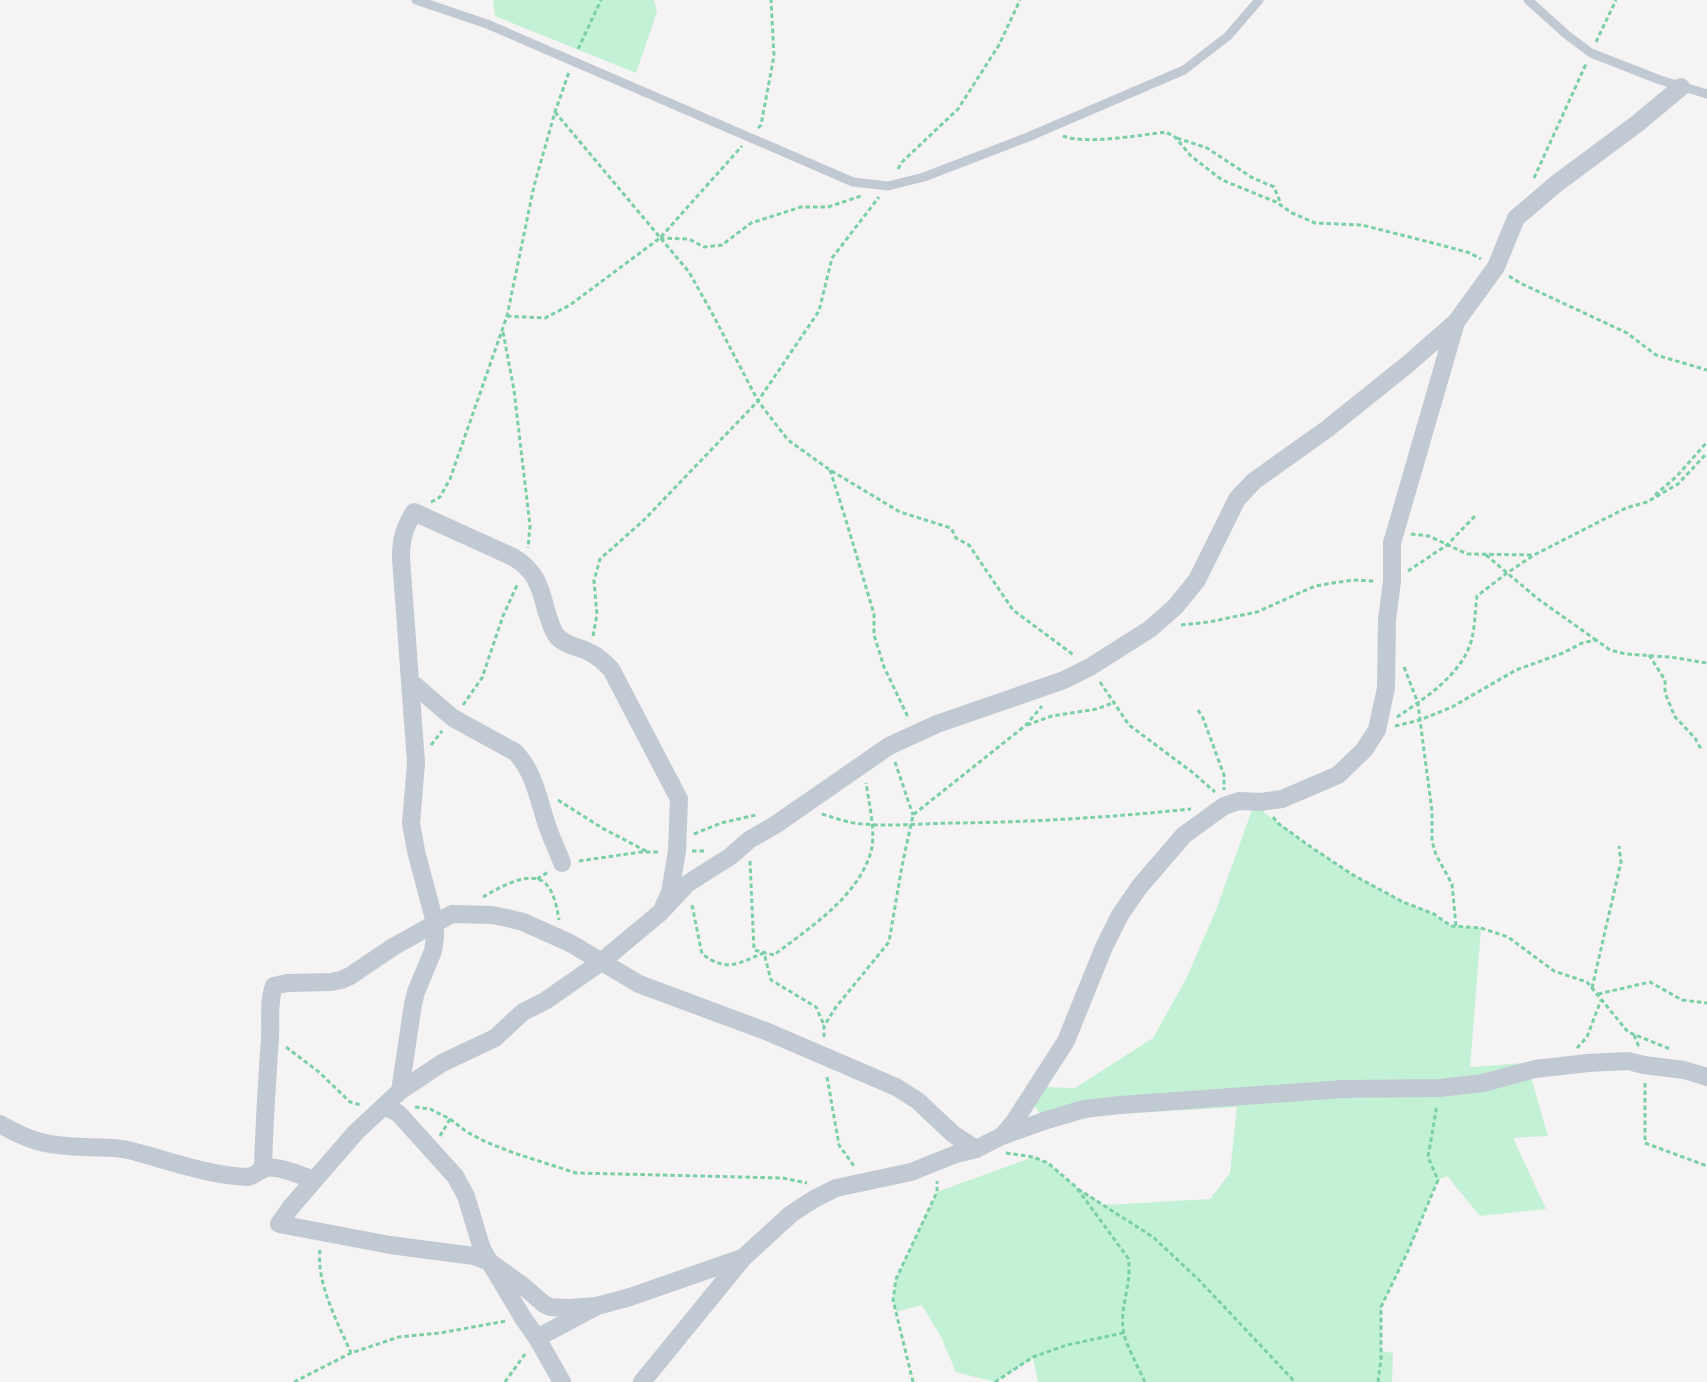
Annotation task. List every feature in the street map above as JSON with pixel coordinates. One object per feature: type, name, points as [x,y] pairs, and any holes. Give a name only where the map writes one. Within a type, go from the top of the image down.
[{"type":"street","points":[[400,1090],[442,1063],[495,1038],[524,1012],[545,1001],[601,962],[661,912],[687,884],[890,746],[937,724],[1064,680],[1090,668],[1150,629],[1175,607],[1197,580],[1237,499],[1254,481],[1327,429],[1456,322],[1496,267],[1516,218],[1681,87]]},
{"type":"street","points":[[1002,1136],[1014,1122],[1066,1041],[1104,947],[1120,915],[1140,886],[1184,835],[1227,802],[1261,802],[1282,799],[1338,775],[1364,750],[1377,730],[1386,688],[1387,620],[1392,581],[1392,543],[1456,322]]},
{"type":"street","points":[[597,1306],[550,1307],[490,1262],[467,1255],[390,1245],[279,1224],[356,1132],[390,1108],[400,1090],[409,1022],[416,992],[433,951],[435,923],[416,851],[411,822],[416,764],[401,542],[414,512],[526,565],[534,574],[557,636],[564,642],[590,652],[611,669],[680,799],[677,851],[670,893],[661,912]]},
{"type":"street","points":[[410,681],[453,718],[515,752],[520,757],[532,779],[562,863]]},
{"type":"street","points":[[262,1169],[271,993],[274,986],[286,982],[341,980],[452,914],[492,915],[523,922],[570,943],[639,984],[768,1032],[896,1087],[909,1094],[953,1134],[976,1149]]},
{"type":"street","points":[[642,1382],[744,1257],[791,1214],[814,1198],[836,1188],[911,1172],[936,1161],[976,1149],[1002,1136],[1084,1109],[1343,1089],[1440,1088],[1483,1083],[1535,1069],[1628,1061],[1684,1070],[1707,1077]]},
{"type":"street","points":[[390,1108],[456,1176],[466,1196],[482,1249],[562,1382]]},
{"type":"street","points":[[0,1124],[43,1144],[128,1150],[207,1173],[248,1177],[254,1176],[262,1169],[273,1168],[314,1180]]},
{"type":"street","points":[[537,1338],[597,1306],[744,1257]]},
{"type":"lane","points":[[416,0],[487,24],[853,182],[888,186],[924,177],[1047,129],[1184,70],[1228,36],[1259,0]]},
{"type":"lane","points":[[1528,0],[1591,53],[1660,80],[1707,94]]},
{"type":"path","points":[[414,512],[440,496],[450,479],[507,316],[534,186],[555,112],[573,61],[601,0]]},
{"type":"path","points":[[507,316],[545,318],[570,305],[660,238],[761,125],[774,56],[771,0]]},
{"type":"path","points":[[590,652],[597,615],[594,581],[600,559],[643,521],[758,400],[819,311],[832,258],[888,186],[902,162],[958,109],[999,45],[1020,0]]},
{"type":"path","points":[[1530,187],[1616,0]]},
{"type":"path","points":[[555,112],[689,272],[758,400],[789,440],[830,470],[900,512],[951,528],[956,538],[969,545],[1013,610],[1090,668],[1129,725],[1192,772],[1227,802]]},
{"type":"path","points":[[1047,129],[1071,139],[1166,132],[1206,148],[1251,177],[1274,187],[1282,207]]},
{"type":"path","points":[[1175,137],[1191,156],[1222,180],[1276,202],[1292,213],[1315,223],[1362,225],[1470,253],[1520,283],[1627,333],[1656,355],[1707,370]]},
{"type":"path","points":[[660,238],[689,239],[704,247],[722,245],[751,223],[801,207],[828,207],[888,186]]},
{"type":"path","points":[[1647,502],[1676,477],[1707,442]]},
{"type":"path","points":[[1377,730],[1418,703],[1455,672],[1470,643],[1477,596],[1534,555],[1626,508],[1647,502],[1678,484],[1707,453]]},
{"type":"path","points":[[830,470],[873,614],[874,635],[884,667],[907,715],[903,722]]},
{"type":"path","points":[[1150,629],[1209,622],[1257,612],[1315,586],[1352,580],[1392,581],[1447,545],[1475,516]]},
{"type":"path","points":[[1396,532],[1429,536],[1467,554],[1534,555]]},
{"type":"path","points":[[1486,555],[1538,599],[1610,650],[1626,654],[1670,657],[1707,663]]},
{"type":"path","points":[[1377,730],[1420,720],[1452,707],[1516,670],[1563,654],[1582,643],[1596,639]]},
{"type":"path","points":[[1649,655],[1665,680],[1665,693],[1676,717],[1695,738],[1702,751]]},
{"type":"path","points":[[1402,662],[1418,703],[1432,811],[1432,841],[1436,855],[1452,884],[1456,926]]},
{"type":"path","points":[[913,815],[1026,725],[1064,680]]},
{"type":"path","points":[[1026,725],[1052,716],[1097,709],[1115,702]]},
{"type":"path","points":[[1198,710],[1224,775],[1227,802]]},
{"type":"path","points":[[824,1026],[836,1007],[889,942],[913,815],[890,746]]},
{"type":"path","points":[[749,840],[754,950],[774,955],[836,905],[856,882],[871,851],[872,825],[864,765]]},
{"type":"path","points":[[554,796],[602,828],[647,852]]},
{"type":"path","points":[[1261,802],[1279,824],[1353,875],[1403,902],[1434,914],[1451,926],[1481,928],[1508,937],[1554,971],[1587,982],[1628,1032],[1675,1052]]},
{"type":"path","points":[[800,808],[859,824],[910,826],[1107,817],[1193,808]]},
{"type":"path","points":[[677,851],[695,832],[721,822],[760,814]]},
{"type":"path","points":[[1592,988],[1621,862],[1619,846]]},
{"type":"path","points":[[537,879],[562,863],[647,852],[715,851]]},
{"type":"path","points":[[482,897],[510,883],[537,879],[543,881],[550,890],[563,933],[570,943]]},
{"type":"path","points":[[687,884],[702,954],[712,962],[730,966],[764,953]]},
{"type":"path","points":[[764,953],[771,980],[816,1007],[824,1026],[823,1056],[839,1145],[866,1182]]},
{"type":"path","points":[[1597,995],[1650,982],[1682,1000],[1707,1003]]},
{"type":"path","points":[[1559,1066],[1587,1037],[1601,1000]]},
{"type":"path","points":[[270,1035],[319,1072],[350,1102],[390,1108],[430,1109],[486,1142],[576,1173],[783,1178],[809,1184]]},
{"type":"path","points":[[1634,1035],[1644,1065],[1645,1143],[1707,1166]]},
{"type":"path","points":[[1378,1382],[1381,1359],[1381,1307],[1438,1180],[1428,1157],[1440,1088]]},
{"type":"path","points":[[976,1149],[1033,1157],[1048,1163],[1076,1187],[1153,1238],[1198,1279],[1295,1382]]},
{"type":"path","points":[[913,1382],[893,1300],[896,1279],[937,1192],[936,1161]]},
{"type":"path","points":[[1076,1187],[1128,1258],[1130,1269],[1123,1312],[1123,1333],[1145,1382]]},
{"type":"path","points":[[323,1233],[320,1254],[321,1276],[334,1315],[351,1353]]},
{"type":"path","points":[[294,1382],[351,1353],[399,1337],[440,1333],[523,1318]]},
{"type":"path","points":[[995,1382],[1033,1357],[1067,1345],[1123,1333]]},
{"type":"path","points":[[505,1382],[537,1338]]},
{"type":"green space","points":[[493,0],[654,0],[657,12],[636,73],[495,16]]},
{"type":"green space","points":[[1252,810],[1261,810],[1353,875],[1403,902],[1434,914],[1451,926],[1481,928],[1470,1067],[1527,1063],[1548,1136],[1513,1138],[1546,1209],[1480,1216],[1447,1176],[1438,1180],[1381,1307],[1381,1351],[1393,1353],[1392,1382],[1038,1382],[1033,1358],[995,1382],[956,1372],[941,1337],[922,1305],[896,1312],[893,1300],[896,1279],[937,1192],[1033,1157],[1048,1163],[1076,1187],[1104,1205],[1210,1199],[1230,1173],[1237,1107],[1101,1115],[1048,1127],[1031,1100],[1041,1087],[1075,1088],[1153,1038],[1187,977],[1216,910]]}]
